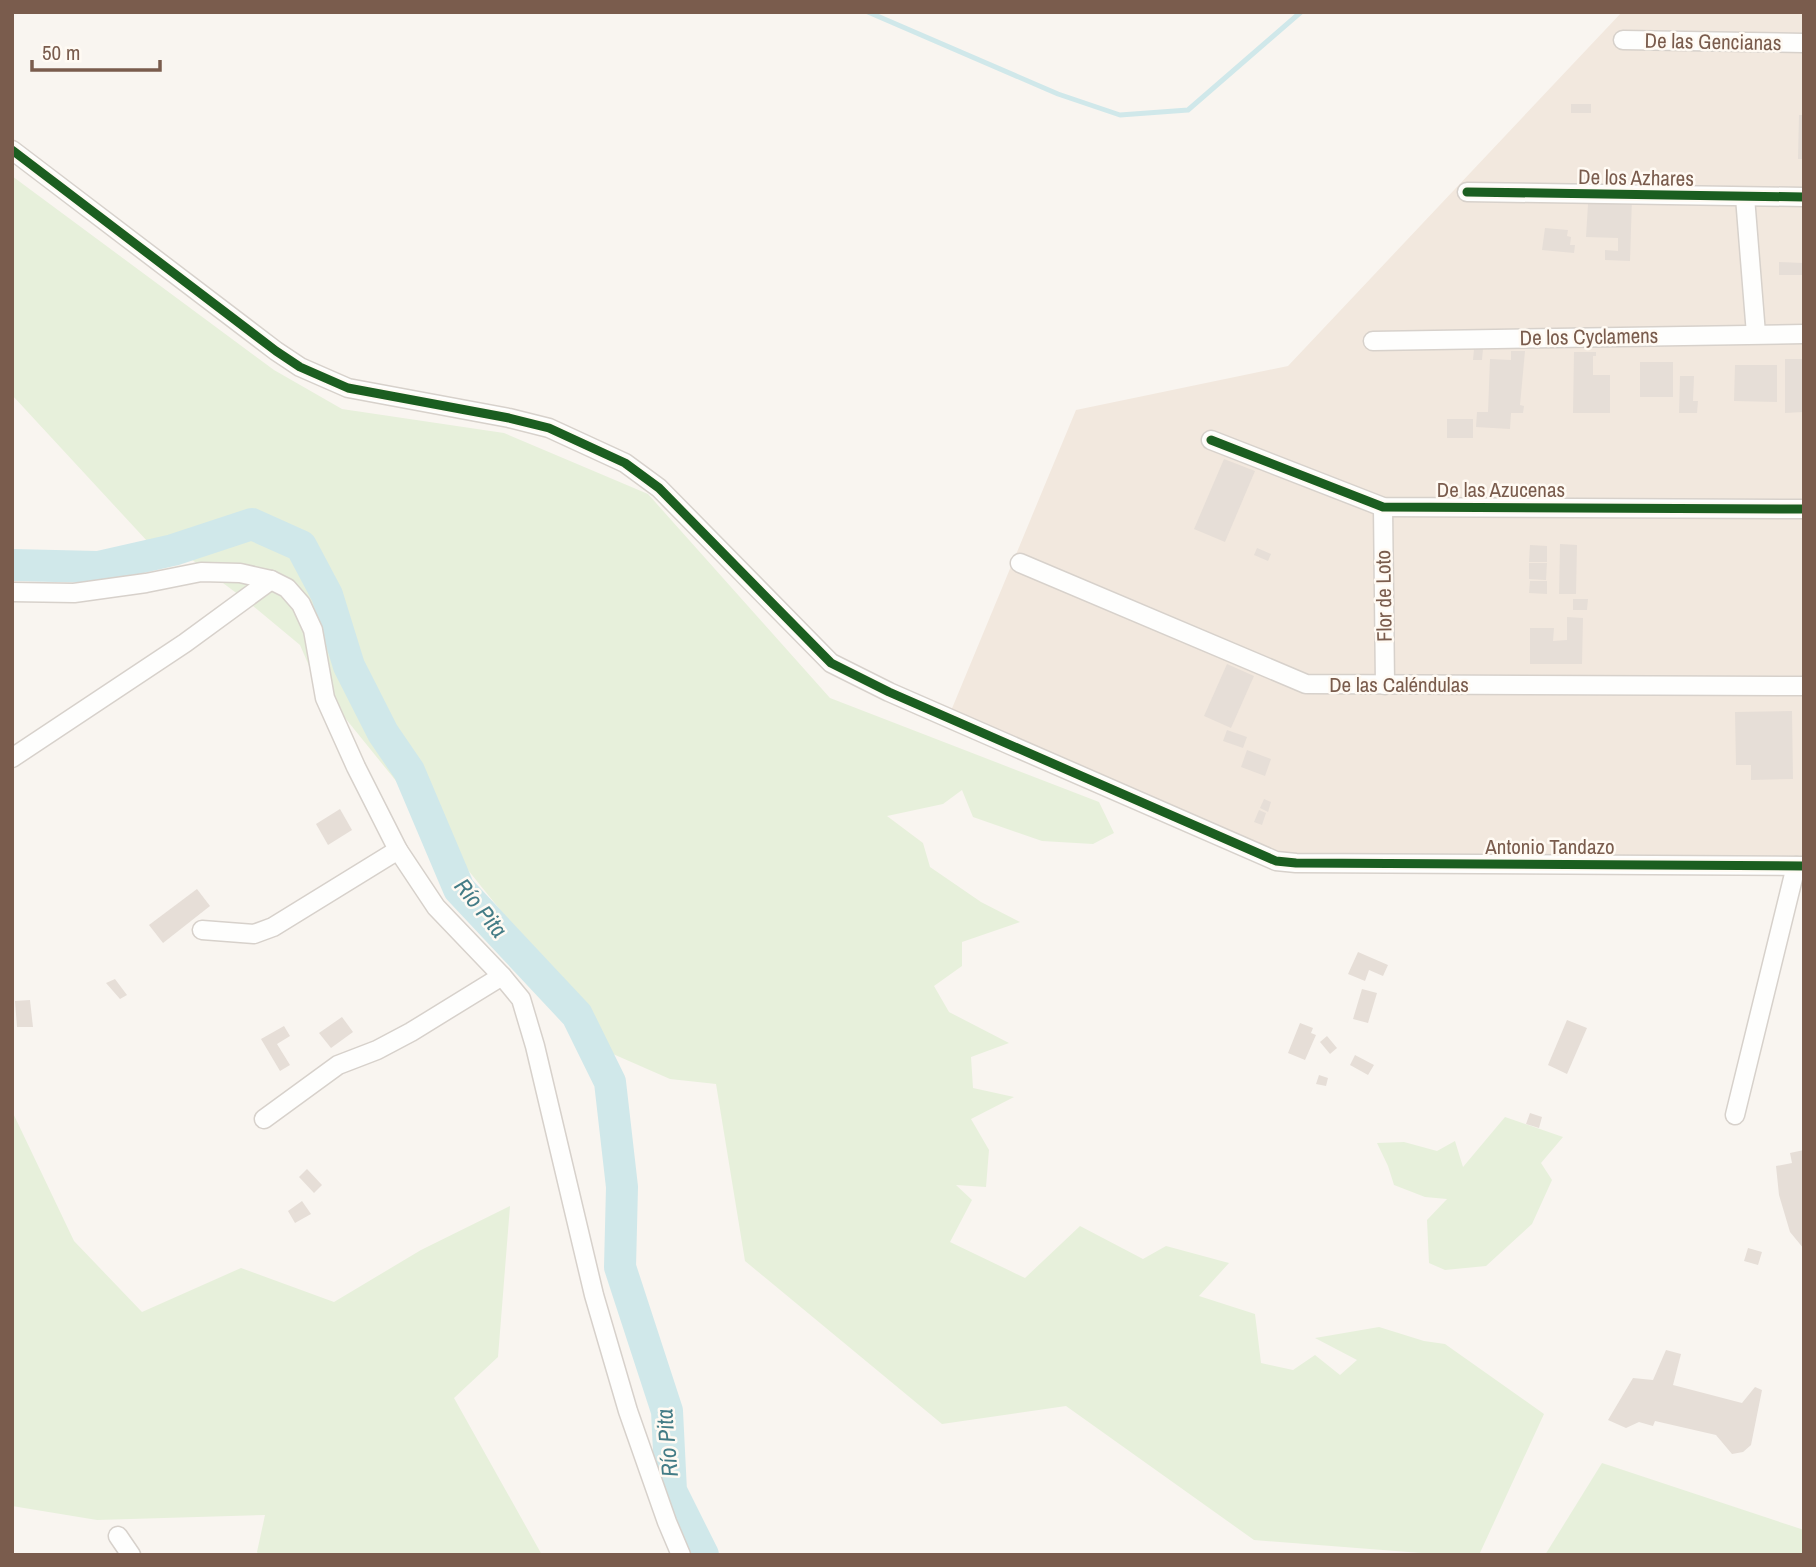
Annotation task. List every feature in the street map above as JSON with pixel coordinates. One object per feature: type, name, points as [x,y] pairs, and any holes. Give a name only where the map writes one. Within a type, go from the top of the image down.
[{"type":"street","name":"De las Gencianas","points":[[1623,40],[1804,43]]},
{"type":"street","name":"Antonio Tandazo","points":[[12,150],[300,367],[348,388],[549,428],[625,463],[659,488],[831,663],[850,674],[1256,853],[1276,861],[1296,863],[1800,866]]},
{"type":"street","name":"De los Azhares","points":[[1467,192],[1804,197]]},
{"type":"street","points":[[1745,197],[1756,334]]},
{"type":"street","name":"De los Cyclamens","points":[[1373,341],[1804,334]]},
{"type":"street","name":"De las Azucenas","points":[[1211,440],[1383,507],[1804,509]]},
{"type":"street","name":"Flor de Loto","points":[[1383,507],[1385,685]]},
{"type":"street","name":"De las Caléndulas","points":[[1020,563],[1301,683],[1804,686]]},
{"type":"street","points":[[12,592],[74,593],[201,572],[240,573],[271,580],[287,588],[302,604],[313,630],[325,698],[398,850],[436,907],[521,999],[535,1046],[598,1308],[628,1410],[681,1555]]},
{"type":"street","points":[[12,758],[185,643],[271,580]]},
{"type":"street","points":[[202,930],[254,934],[273,928],[398,850]]},
{"type":"street","points":[[1735,1115],[1800,866]]},
{"type":"street","points":[[264,1119],[338,1065],[377,1050],[411,1032],[502,976]]},
{"type":"street","points":[[118,1536],[131,1555]]},
{"type":"shaded area","points":[[1622,12],[1804,12],[1804,866],[1298,862],[948,718],[1076,410],[1288,366]]},
{"type":"green space","points":[[12,176],[274,370],[342,409],[504,433],[648,494],[830,698],[1099,802],[1114,833],[1093,844],[1042,841],[973,817],[962,790],[943,804],[887,816],[923,843],[930,867],[981,902],[1020,922],[962,942],[962,966],[934,986],[949,1012],[1009,1043],[971,1057],[973,1088],[1014,1097],[971,1119],[989,1150],[986,1187],[956,1185],[972,1200],[950,1242],[1025,1278],[1080,1226],[1143,1259],[1166,1246],[1229,1263],[1199,1296],[1255,1314],[1261,1363],[1293,1370],[1315,1355],[1340,1375],[1357,1360],[1315,1338],[1379,1327],[1424,1341],[1445,1344],[1544,1414],[1479,1555],[1447,1555],[1254,1540],[1066,1406],[942,1424],[745,1261],[716,1084],[670,1079],[613,1054],[578,1006],[316,682],[300,645],[183,553],[148,542],[12,395]]},
{"type":"green space","points":[[12,1111],[74,1241],[142,1312],[241,1268],[334,1302],[421,1250],[510,1206],[498,1357],[454,1398],[542,1555],[259,1555],[257,1552],[265,1515],[97,1520],[12,1506]]},
{"type":"green space","points":[[1505,1117],[1563,1137],[1541,1163],[1552,1180],[1532,1224],[1486,1266],[1445,1270],[1429,1263],[1427,1220],[1447,1199],[1425,1197],[1394,1185],[1377,1143],[1404,1142],[1437,1151],[1455,1141],[1463,1167]]},
{"type":"green space","points":[[1602,1463],[1804,1530],[1804,1555],[1545,1555]]},
{"type":"building","points":[[1571,104],[1591,104],[1591,113],[1571,113]]},
{"type":"building","points":[[1799,115],[1804,115],[1804,159],[1798,159]]},
{"type":"building","points":[[1604,196],[1632,197],[1630,261],[1605,260],[1605,250],[1618,251],[1618,238],[1586,237],[1588,204],[1604,204]]},
{"type":"building","points":[[1545,228],[1568,230],[1570,245],[1575,245],[1574,253],[1542,250]]},
{"type":"building","points":[[1779,262],[1804,263],[1804,275],[1779,275]]},
{"type":"building","points":[[1474,349],[1483,349],[1482,360],[1473,360]]},
{"type":"building","points":[[1511,351],[1525,351],[1520,405],[1524,406],[1523,413],[1511,413],[1510,429],[1476,427],[1477,412],[1488,412],[1490,359],[1511,360]]},
{"type":"building","points":[[1574,352],[1596,352],[1596,356],[1593,356],[1593,375],[1610,375],[1610,413],[1573,413]]},
{"type":"building","points":[[1785,359],[1804,359],[1804,412],[1785,413]]},
{"type":"building","points":[[1640,362],[1673,362],[1673,397],[1640,397]]},
{"type":"building","points":[[1735,365],[1777,365],[1777,402],[1734,401]]},
{"type":"building","points":[[1680,376],[1694,376],[1693,401],[1698,401],[1697,413],[1679,413]]},
{"type":"building","points":[[1447,419],[1473,419],[1473,438],[1447,438]]},
{"type":"building","points":[[1224,459],[1255,471],[1225,542],[1194,529]]},
{"type":"building","points":[[1560,544],[1577,545],[1576,594],[1559,594]]},
{"type":"building","points":[[1530,545],[1547,546],[1547,562],[1529,562]]},
{"type":"building","points":[[1257,548],[1271,554],[1268,561],[1254,555]]},
{"type":"building","points":[[1529,563],[1547,563],[1546,580],[1529,579]]},
{"type":"building","points":[[1530,581],[1547,581],[1547,594],[1529,593]]},
{"type":"building","points":[[1573,599],[1588,599],[1587,610],[1573,610]]},
{"type":"building","points":[[1567,617],[1583,618],[1582,664],[1530,664],[1530,628],[1554,628],[1553,641],[1567,640]]},
{"type":"building","points":[[1227,664],[1254,676],[1231,728],[1204,716]]},
{"type":"building","points":[[1792,711],[1793,779],[1751,780],[1751,765],[1736,765],[1735,712]]},
{"type":"building","points":[[1227,730],[1247,737],[1243,748],[1223,741]]},
{"type":"building","points":[[1247,750],[1271,759],[1265,776],[1241,767]]},
{"type":"building","points":[[1264,799],[1271,802],[1268,812],[1260,808]]},
{"type":"building","points":[[340,809],[352,830],[328,845],[316,824]]},
{"type":"building","points":[[1259,810],[1266,813],[1262,825],[1254,822]]},
{"type":"building","points":[[197,889],[210,906],[163,943],[149,925]]},
{"type":"building","points":[[1358,952],[1388,965],[1383,976],[1369,970],[1365,981],[1348,974]]},
{"type":"building","points":[[115,979],[127,995],[120,999],[106,983]]},
{"type":"building","points":[[1362,989],[1377,993],[1368,1023],[1353,1019]]},
{"type":"building","points":[[30,1000],[33,1027],[17,1027],[15,1001]]},
{"type":"building","points":[[342,1017],[353,1032],[331,1048],[319,1033]]},
{"type":"building","points":[[1567,1020],[1587,1028],[1567,1074],[1548,1065]]},
{"type":"building","points":[[1300,1023],[1313,1028],[1311,1033],[1316,1035],[1305,1060],[1288,1053]]},
{"type":"building","points":[[284,1026],[290,1036],[277,1044],[290,1065],[280,1071],[261,1039]]},
{"type":"building","points":[[1327,1036],[1337,1048],[1330,1054],[1320,1042]]},
{"type":"building","points":[[1355,1055],[1374,1065],[1368,1075],[1350,1065]]},
{"type":"building","points":[[1319,1075],[1328,1078],[1326,1086],[1316,1084]]},
{"type":"building","points":[[1530,1113],[1542,1117],[1539,1128],[1526,1124]]},
{"type":"building","points":[[1804,1150],[1804,1249],[1790,1232],[1779,1195],[1776,1166],[1792,1163],[1790,1153]]},
{"type":"building","points":[[307,1169],[322,1185],[314,1193],[299,1177]]},
{"type":"building","points":[[302,1201],[311,1214],[295,1223],[288,1211]]},
{"type":"building","points":[[1748,1248],[1762,1252],[1758,1265],[1744,1261]]},
{"type":"building","points":[[1666,1350],[1681,1354],[1673,1385],[1742,1403],[1755,1387],[1762,1390],[1751,1445],[1743,1452],[1732,1454],[1716,1435],[1655,1421],[1653,1426],[1639,1422],[1626,1428],[1608,1420],[1633,1378],[1653,1380]]},
{"type":"waterway","points":[[868,12],[1058,94],[1120,115],[1188,110],[1301,12]]},
{"type":"waterway","name":"Río Pita","points":[[12,565],[98,567],[173,550],[252,524],[301,546],[327,595],[349,666],[383,733],[409,771],[459,889],[577,1015],[610,1082],[622,1187],[620,1267],[667,1411],[671,1491],[703,1555]]},
{"type":"cycle path","points":[[12,150],[300,367],[348,388],[549,428],[625,463],[659,488],[831,663],[889,692],[1276,861],[1804,866]]},
{"type":"cycle path","points":[[1467,192],[1804,197]]},
{"type":"cycle path","points":[[1211,440],[1383,507],[1804,509]]}]
